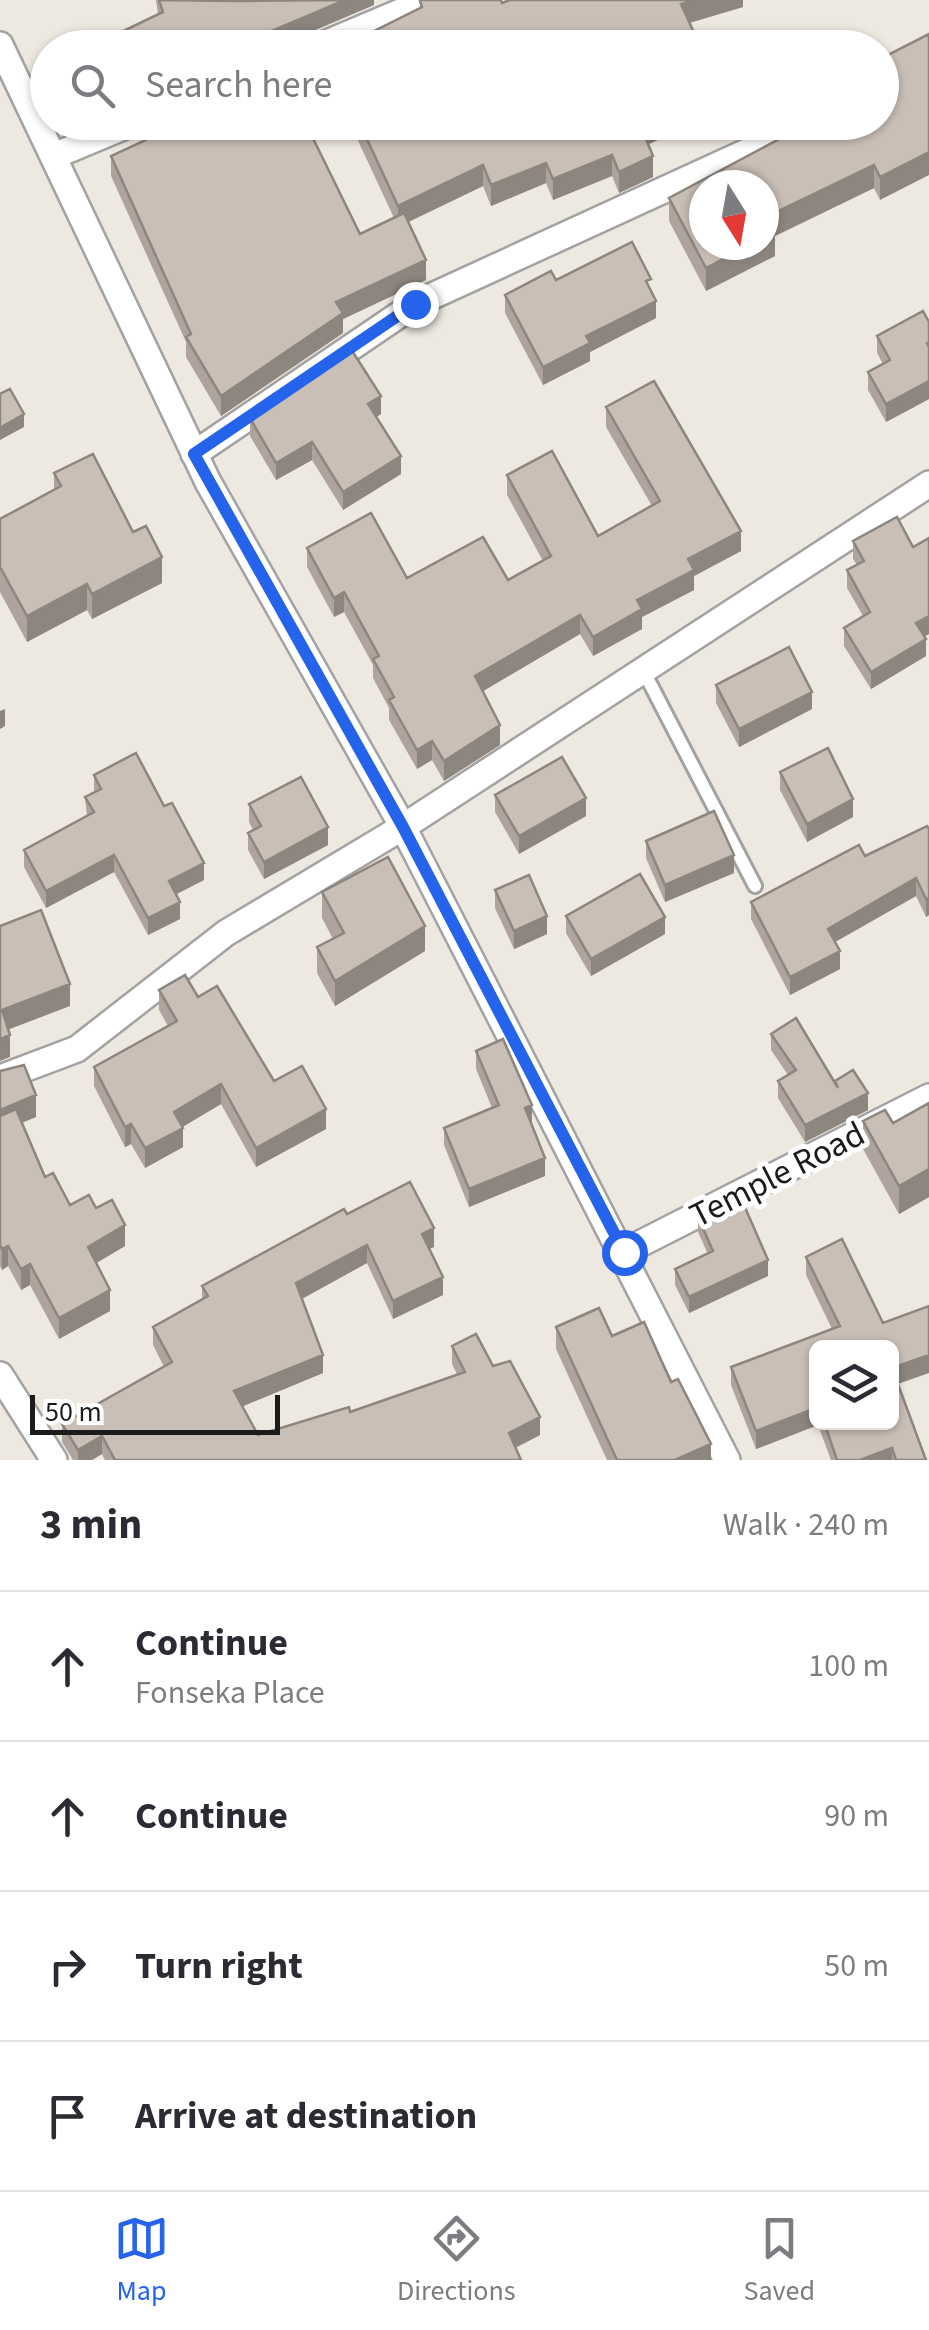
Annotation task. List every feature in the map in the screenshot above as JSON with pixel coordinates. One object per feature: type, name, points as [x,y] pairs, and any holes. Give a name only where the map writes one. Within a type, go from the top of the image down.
[{"type":"street","points":[[359,30],[430,0]]},
{"type":"street","points":[[0,45],[30,107]]},
{"type":"street","points":[[46,140],[194,454],[403,827],[624,1252],[727,1460]]},
{"type":"street","points":[[54,156],[92,140]]},
{"type":"street","points":[[194,454],[415,304],[772,140]]},
{"type":"street","points":[[0,1078],[77,1049],[226,933],[403,827],[929,484]]},
{"type":"street","name":"Temple Road","points":[[624,1252],[929,1096]]},
{"type":"street","points":[[0,1375],[54,1460]]},
{"type":"lane","points":[[643,670],[755,886]]},
{"type":"building","points":[[159,0],[345,0],[274,30],[126,30],[163,12]]},
{"type":"building","points":[[696,0],[681,4],[693,30],[376,30],[422,7],[420,1]]},
{"type":"building","points":[[929,34],[929,152],[880,177],[874,165],[779,211],[779,170],[721,170],[777,140],[899,140],[899,49]]},
{"type":"building","points":[[145,140],[314,140],[360,234],[404,213],[426,260],[336,302],[343,313],[221,396],[186,337],[191,334],[111,156]]},
{"type":"building","points":[[367,140],[646,140],[653,156],[619,172],[612,155],[553,179],[546,163],[491,185],[483,165],[398,206]]},
{"type":"building","points":[[689,187],[689,236],[669,198]]},
{"type":"building","points":[[632,242],[651,279],[646,281],[656,301],[586,336],[590,343],[543,367],[505,295],[551,271],[556,280]]},
{"type":"building","points":[[702,260],[721,260],[706,268]]},
{"type":"building","points":[[923,311],[929,322],[929,381],[886,404],[868,372],[890,360],[877,336]]},
{"type":"building","points":[[351,349],[381,396],[368,404],[401,456],[343,492],[312,442],[276,463],[250,418]]},
{"type":"building","points":[[654,381],[741,531],[688,559],[694,570],[637,600],[642,609],[593,637],[580,615],[475,676],[500,725],[444,761],[432,741],[417,750],[389,700],[394,697],[373,659],[379,656],[344,592],[334,598],[307,548],[371,513],[407,578],[483,537],[508,580],[551,556],[507,475],[552,451],[598,536],[660,501],[606,407]]},
{"type":"building","points":[[10,389],[24,414],[0,428],[0,394]]},
{"type":"building","points":[[93,454],[133,532],[146,526],[162,557],[92,594],[87,584],[27,616],[0,567],[0,519],[61,486],[54,473]]},
{"type":"building","points":[[897,517],[913,547],[929,538],[929,616],[916,623],[926,639],[871,672],[844,628],[870,612],[847,570],[864,561],[853,541]]},
{"type":"building","points":[[789,647],[812,692],[739,729],[716,685]]},
{"type":"building","points":[[828,748],[853,799],[807,824],[780,772]]},
{"type":"building","points":[[136,753],[164,806],[172,803],[204,863],[169,881],[180,902],[148,918],[114,855],[46,891],[24,850],[94,812],[85,797],[101,789],[94,775]]},
{"type":"building","points":[[562,757],[586,798],[519,836],[495,795]]},
{"type":"building","points":[[301,777],[328,827],[264,862],[248,833],[261,826],[249,804]]},
{"type":"building","points":[[714,811],[734,855],[665,885],[646,841]]},
{"type":"building","points":[[927,826],[929,898],[926,899],[916,878],[828,929],[840,951],[790,977],[751,902],[859,845],[865,856]]},
{"type":"building","points":[[388,857],[425,926],[335,981],[317,947],[344,933],[322,892]]},
{"type":"building","points":[[640,874],[665,917],[591,959],[566,916]]},
{"type":"building","points":[[529,875],[547,916],[514,931],[495,890]]},
{"type":"building","points":[[41,910],[70,984],[2,1010],[10,1035],[0,1039],[0,926]]},
{"type":"building","points":[[185,975],[198,997],[217,986],[274,1081],[302,1066],[326,1109],[256,1148],[221,1084],[174,1112],[183,1128],[145,1148],[131,1124],[125,1127],[94,1067],[177,1021],[159,990]]},
{"type":"building","points":[[796,1018],[838,1088],[835,1081],[853,1070],[868,1093],[805,1125],[778,1081],[796,1070],[771,1034]]},
{"type":"building","points":[[503,1039],[532,1105],[525,1108],[545,1158],[469,1189],[444,1128],[499,1105],[476,1051]]},
{"type":"building","points":[[24,1065],[36,1095],[0,1110],[0,1071]]},
{"type":"building","points":[[929,1103],[929,1169],[899,1186],[863,1121],[885,1110],[893,1123]]},
{"type":"building","points":[[16,1109],[45,1177],[53,1173],[70,1205],[89,1195],[96,1208],[112,1200],[125,1225],[88,1247],[110,1290],[59,1318],[30,1264],[21,1269],[8,1246],[2,1249],[0,1245],[0,1116]]},
{"type":"building","points":[[410,1182],[434,1228],[422,1234],[443,1277],[393,1301],[367,1245],[296,1283],[323,1355],[234,1391],[258,1435],[349,1407],[350,1412],[465,1372],[452,1346],[476,1334],[493,1366],[510,1361],[540,1417],[509,1433],[521,1460],[115,1460],[102,1436],[78,1450],[62,1424],[172,1362],[153,1327],[208,1296],[202,1286],[344,1209],[347,1214]]},
{"type":"building","points":[[740,1196],[768,1260],[689,1297],[675,1269],[713,1251],[698,1217]]},
{"type":"building","points":[[842,1239],[883,1323],[929,1306],[929,1355],[899,1366],[899,1340],[809,1340],[809,1411],[756,1431],[731,1367],[840,1326],[806,1257]]},
{"type":"building","points":[[599,1308],[612,1336],[644,1322],[671,1382],[678,1379],[711,1444],[675,1460],[617,1460],[556,1327]]},
{"type":"building","points":[[899,1387],[926,1460],[896,1460],[892,1448],[860,1460],[837,1460],[827,1430],[899,1430]]},
{"type":"route","points":[[415,304],[194,454],[403,827],[624,1252]]}]
